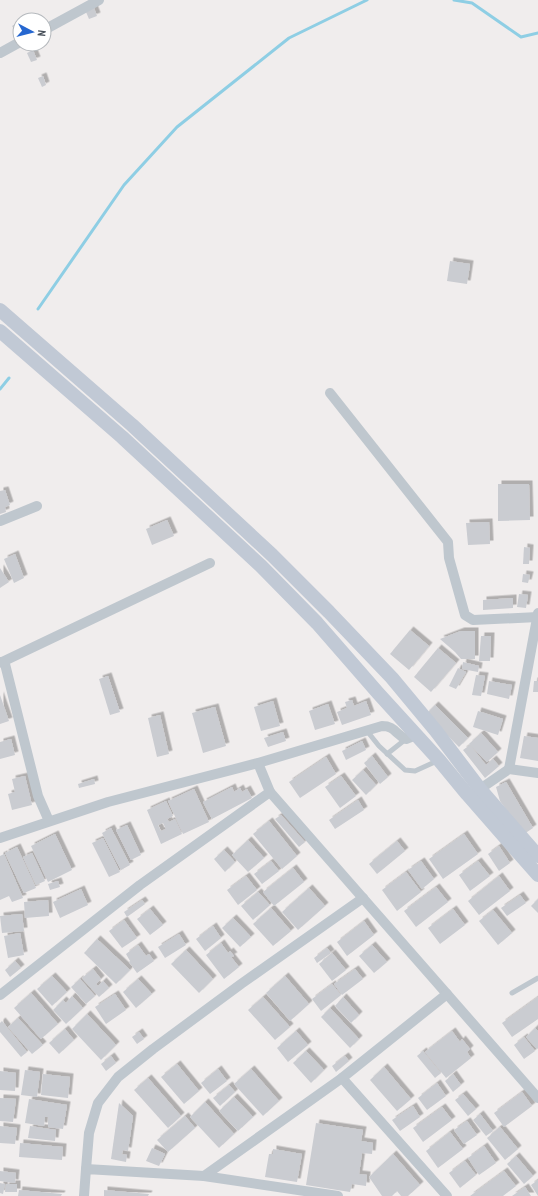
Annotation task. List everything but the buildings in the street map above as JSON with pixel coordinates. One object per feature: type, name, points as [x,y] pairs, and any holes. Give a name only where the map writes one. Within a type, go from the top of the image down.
[{"type":"main road","points":[[0,310],[132,425],[272,555],[392,678],[436,731],[480,789],[538,856]]},
{"type":"main road","points":[[0,331],[122,437],[261,566],[317,623],[411,737],[439,760],[538,876]]},
{"type":"street","points":[[52,26],[99,0]]},
{"type":"street","points":[[0,53],[12,46]]},
{"type":"street","points":[[330,394],[448,542],[449,558],[465,615],[473,620],[538,617]]},
{"type":"street","points":[[0,521],[37,506]]},
{"type":"street","points":[[48,821],[38,796],[5,664],[1,662],[210,563]]},
{"type":"street","points":[[509,769],[538,613]]},
{"type":"street","points":[[0,838],[108,802],[258,763],[382,726],[390,726],[400,736],[411,737]]},
{"type":"street","points":[[258,763],[270,792],[538,1098]]},
{"type":"street","points":[[480,789],[509,769],[538,773]]},
{"type":"street","points":[[0,995],[140,885],[270,792]]},
{"type":"street","points":[[84,1196],[89,1132],[98,1103],[118,1077],[222,998],[363,898]]},
{"type":"street","points":[[204,1176],[342,1078],[447,994]]},
{"type":"street","points":[[342,1078],[446,1196]]},
{"type":"street","points":[[86,1169],[204,1176],[338,1196]]},
{"type":"lane","points":[[367,731],[387,754],[405,770],[415,771],[439,760]]},
{"type":"lane","points":[[387,754],[411,737]]},
{"type":"lane","points":[[512,993],[538,978]]},
{"type":"waterway","points":[[38,309],[124,185],[177,127],[289,38],[367,0]]},
{"type":"waterway","points":[[454,0],[472,3],[521,37],[538,33]]},
{"type":"waterway","points":[[0,389],[9,378]]}]
